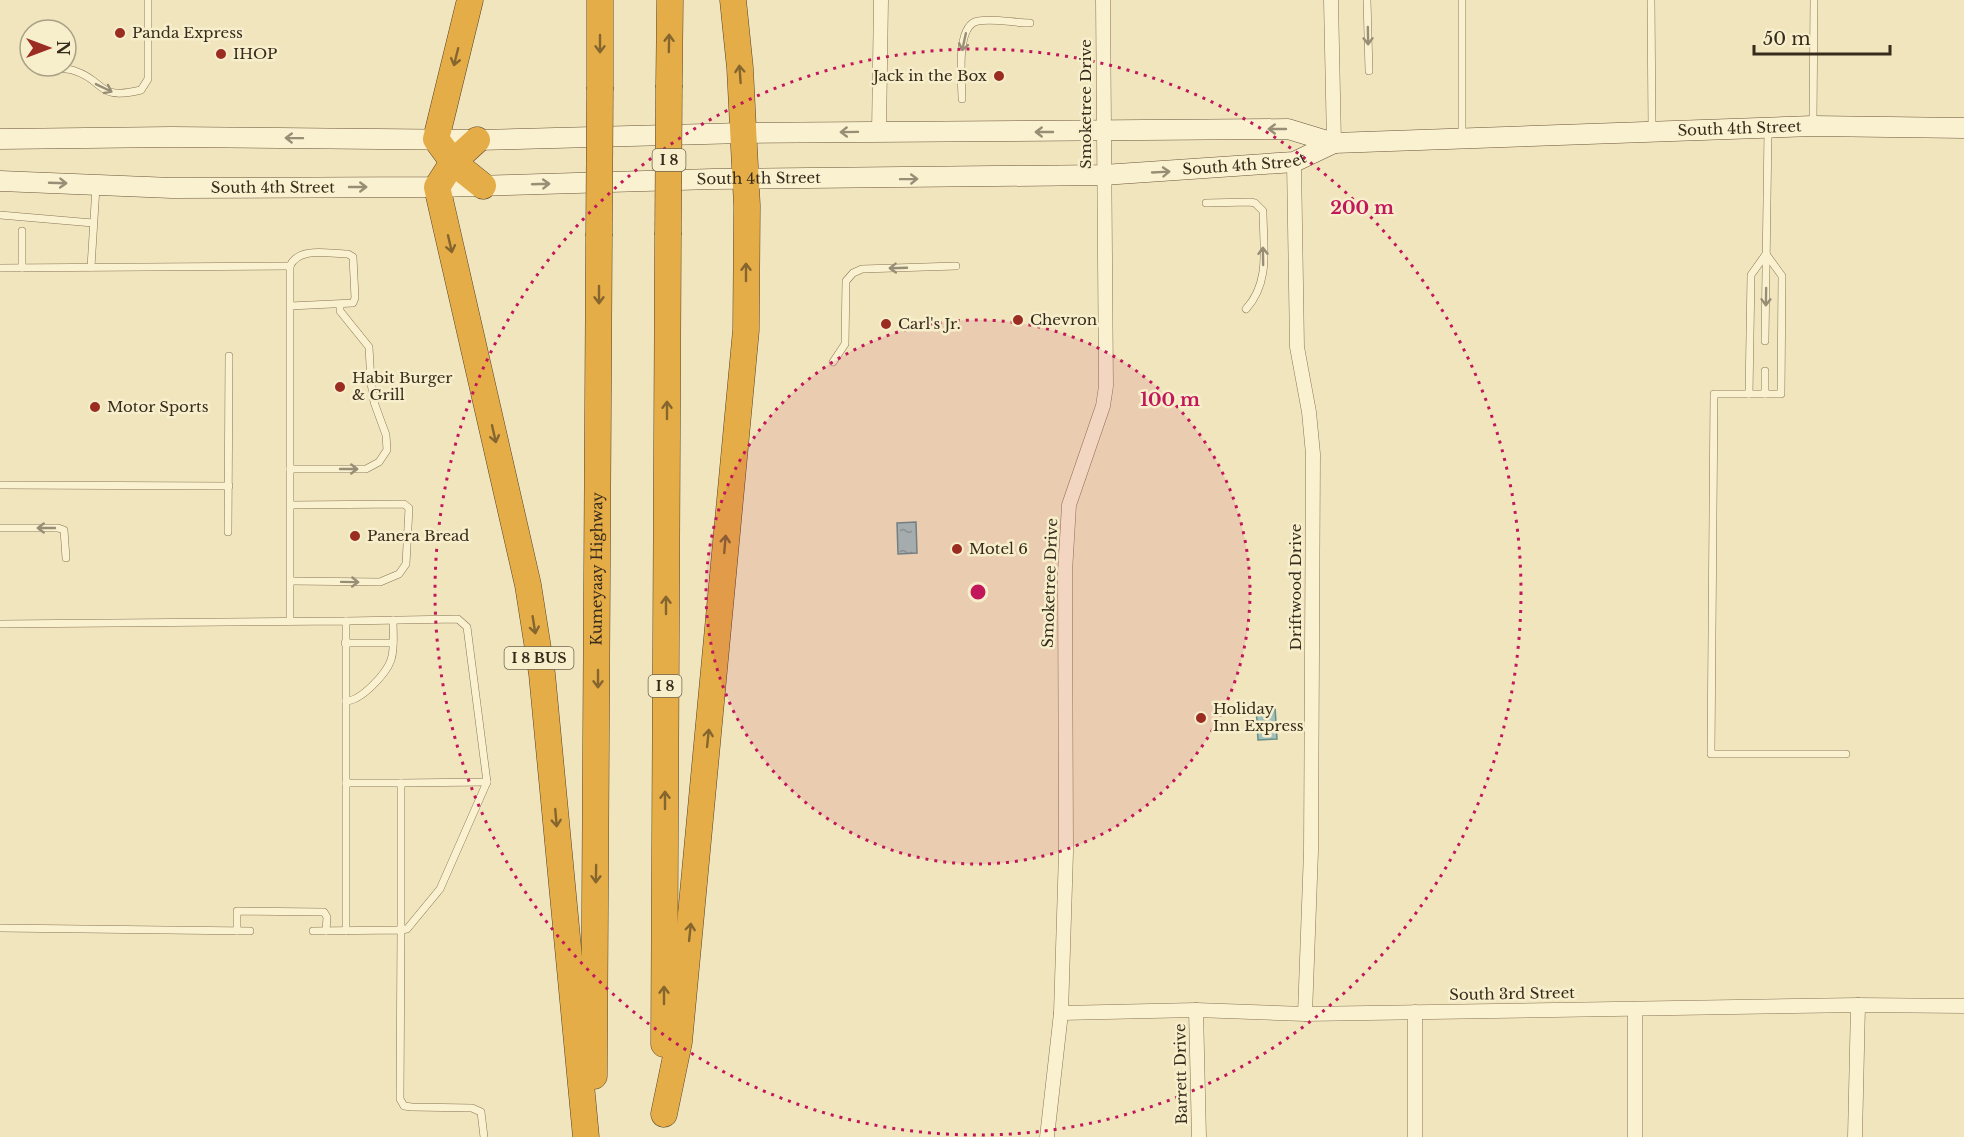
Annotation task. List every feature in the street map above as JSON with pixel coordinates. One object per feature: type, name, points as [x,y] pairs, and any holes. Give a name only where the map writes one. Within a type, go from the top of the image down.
[{"type":"highway","points":[[470,0],[436,140],[453,162],[483,186]]},
{"type":"highway","name":"Kumeyaay Highway","points":[[594,1137],[600,0]]},
{"type":"highway","name":"I 8","points":[[664,1126],[670,0]]},
{"type":"highway","points":[[664,1126],[679,1042],[746,330],[746,179],[734,0]]},
{"type":"highway","points":[[436,187],[453,162],[477,140]]},
{"type":"highway","name":"I 8 BUS","points":[[436,187],[528,585],[537,641],[586,1137]]},
{"type":"main road","name":"South 4th Street","points":[[0,139],[171,137],[477,140],[743,133],[1288,129],[1334,142],[1813,126],[1964,128]]},
{"type":"main road","name":"South 4th Street","points":[[0,181],[172,188],[436,187],[746,179],[1103,175],[1294,162],[1334,142]]},
{"type":"street","points":[[879,132],[881,0]]},
{"type":"street","name":"Smoketree Drive","points":[[1047,1137],[1061,1013],[1066,852],[1065,559],[1069,506],[1103,406],[1107,386],[1102,132],[1103,0]]},
{"type":"street","points":[[1331,0],[1334,142]]},
{"type":"street","name":"Driftwood Drive","points":[[1294,162],[1297,347],[1309,412],[1313,453],[1311,851],[1305,1014]]},
{"type":"street","points":[[1855,1137],[1858,1005]]},
{"type":"street","name":"South 3rd Street","points":[[1061,1013],[1196,1010],[1305,1014],[1858,1005],[1964,1006]]},
{"type":"street","points":[[1635,1009],[1635,1137]]},
{"type":"street","name":"Barrett Drive","points":[[1196,1010],[1198,1137]]},
{"type":"street","points":[[1415,1012],[1415,1137]]},
{"type":"lane","points":[[78,73],[102,90],[111,93],[141,90],[148,79],[148,0]]},
{"type":"lane","points":[[1367,0],[1369,71]]},
{"type":"lane","points":[[1462,0],[1462,137]]},
{"type":"lane","points":[[1651,0],[1652,130]]},
{"type":"lane","points":[[1813,126],[1814,0]]},
{"type":"lane","points":[[963,99],[962,47],[970,26],[977,21],[1030,23]]},
{"type":"lane","points":[[1765,341],[1768,128]]},
{"type":"lane","points":[[91,267],[96,185]]},
{"type":"lane","points":[[1206,203],[1250,202],[1255,203],[1263,211],[1263,279],[1256,299],[1246,309]]},
{"type":"lane","points":[[0,215],[93,223]]},
{"type":"lane","points":[[22,231],[22,268]]},
{"type":"lane","points":[[290,306],[353,303],[355,298],[353,257],[348,254],[301,254],[294,258],[290,266],[290,306],[290,469],[291,505],[290,621]]},
{"type":"lane","points":[[1749,394],[1751,275],[1767,254]]},
{"type":"lane","points":[[1767,254],[1782,276],[1781,394],[1714,394],[1711,754],[1846,754]]},
{"type":"lane","points":[[0,268],[290,266]]},
{"type":"lane","points":[[833,362],[845,344],[846,281],[853,273],[862,269],[956,266]]},
{"type":"lane","points":[[290,469],[366,469],[379,462],[387,450],[386,435],[370,383],[369,347],[340,311],[340,305]]},
{"type":"lane","points":[[228,532],[229,356]]},
{"type":"lane","points":[[1765,371],[1765,394]]},
{"type":"lane","points":[[0,485],[229,486]]},
{"type":"lane","points":[[291,505],[407,505],[408,545],[405,564],[399,574],[380,582],[291,580]]},
{"type":"lane","points":[[0,528],[64,530],[66,558]]},
{"type":"lane","points":[[0,624],[458,619],[467,627],[487,782],[440,889],[407,929],[313,931]]},
{"type":"lane","points":[[346,701],[356,699],[387,669],[392,659],[393,620]]},
{"type":"lane","points":[[346,621],[346,931]]},
{"type":"lane","points":[[345,643],[393,643]]},
{"type":"lane","points":[[346,783],[487,782]]},
{"type":"lane","points":[[401,783],[400,1099],[404,1106],[472,1108],[480,1112],[484,1137]]},
{"type":"lane","points":[[237,931],[237,911],[293,911],[324,912],[327,917],[326,931]]},
{"type":"lane","points":[[0,928],[250,931]]},
{"type":"water","points":[[916,522],[917,553],[898,554],[897,523]]},
{"type":"water","points":[[1275,707],[1277,739],[1258,740],[1256,708]]},
{"type":"place","name":"Panda Express","points":[[120,33]]},
{"type":"place","name":"IHOP","points":[[221,54]]},
{"type":"place","name":"Jack in the Box","points":[[999,76]]},
{"type":"place","name":"Chevron","points":[[1018,320]]},
{"type":"place","name":"Carl's Jr.","points":[[886,324]]},
{"type":"place","name":"Habit Burger & Grill","points":[[340,387]]},
{"type":"place","name":"Motor Sports","points":[[95,407]]},
{"type":"place","name":"Panera Bread","points":[[355,536]]},
{"type":"place","name":"Motel 6","points":[[957,549]]},
{"type":"place","name":"Holiday Inn Express","points":[[1201,718]]}]
